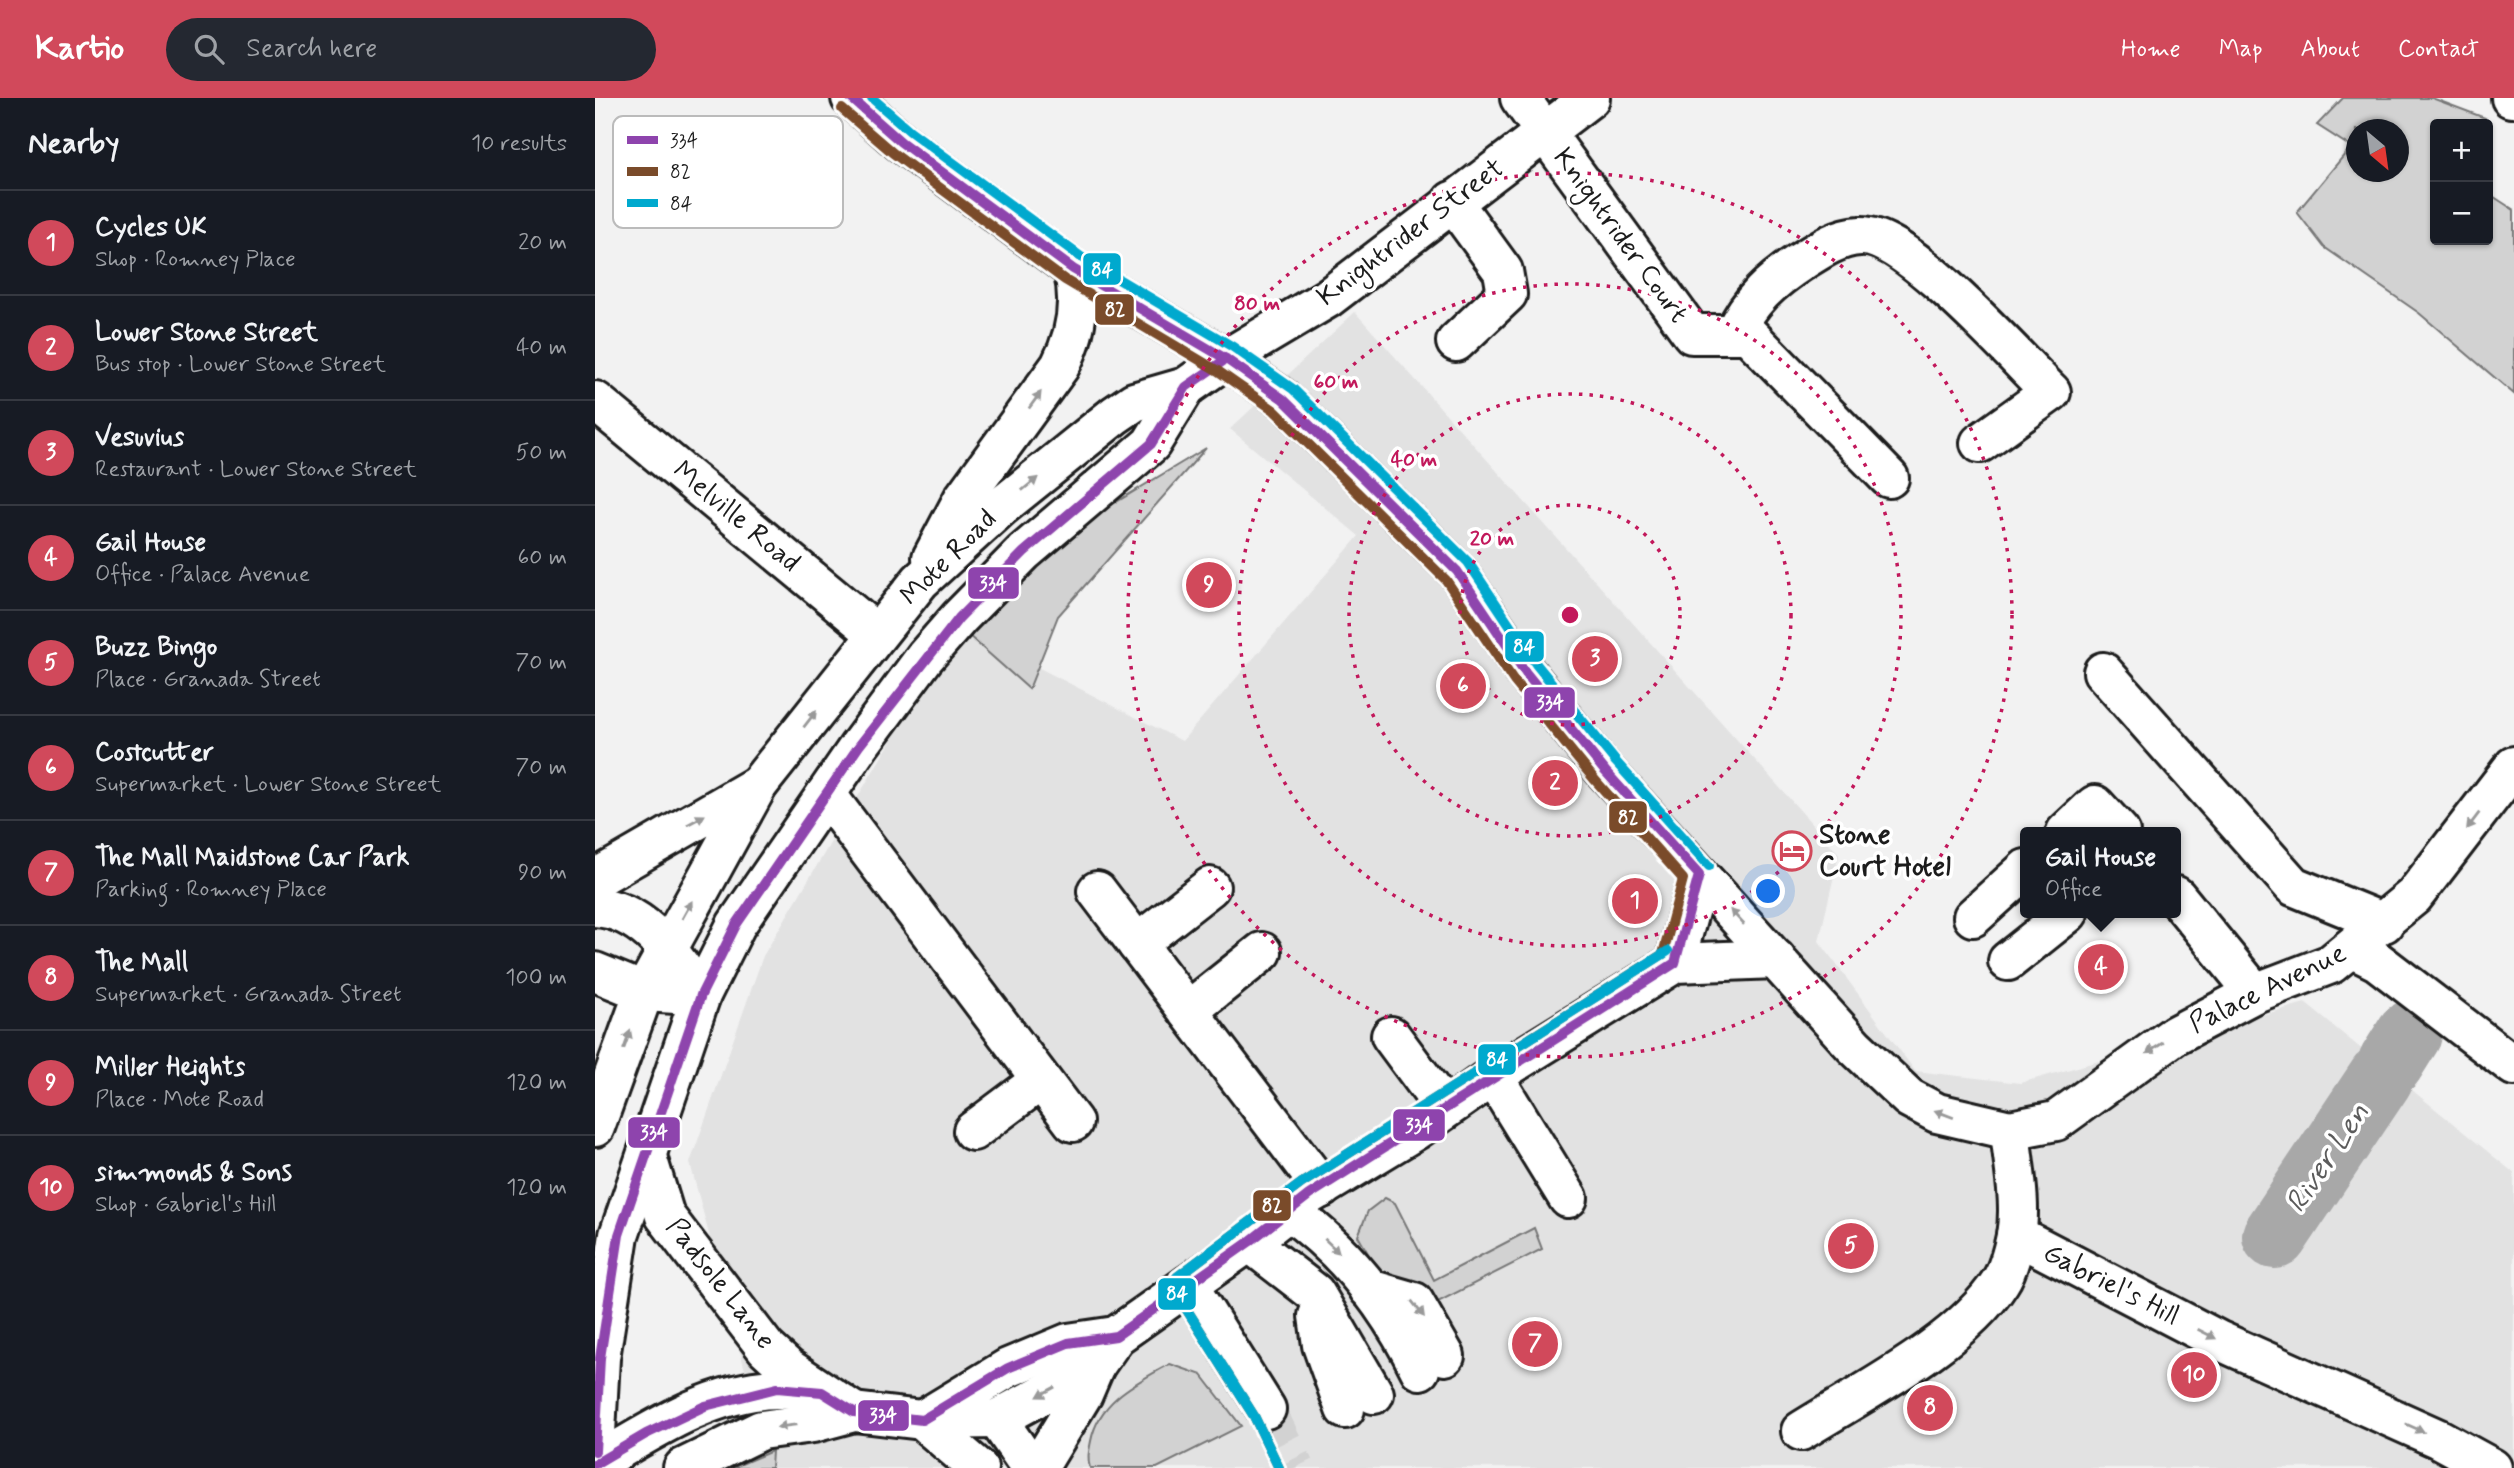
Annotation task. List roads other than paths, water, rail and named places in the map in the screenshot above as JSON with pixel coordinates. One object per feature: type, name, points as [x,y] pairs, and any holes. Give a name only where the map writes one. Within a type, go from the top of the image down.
[{"type":"main road","points":[[851,98],[901,142],[1073,269],[1226,359],[1283,399],[1457,571],[1525,672],[1605,771],[1854,1046],[1909,1098],[1958,1120],[2010,1130]]},
{"type":"main road","points":[[1520,98],[1545,132]]},
{"type":"main road","name":"Knightrider Street","points":[[1226,359],[1328,298],[1590,98]]},
{"type":"main road","name":"Knightrider Court","points":[[1545,132],[1692,334],[1748,334],[1889,478]]},
{"type":"main road","points":[[1452,201],[1503,271],[1507,295],[1455,342]]},
{"type":"main road","points":[[1734,334],[1746,308],[1784,273],[1827,245],[1861,235],[1888,242],[1940,282],[2051,392],[1980,443]]},
{"type":"main road","points":[[920,581],[963,499],[1060,366],[1072,342],[1079,294],[1073,269]]},
{"type":"main road","name":"Mote Road","points":[[595,1127],[644,992],[758,785],[920,581],[1002,506],[1115,415],[1134,402],[1186,387],[1226,359]]},
{"type":"main road","name":"Mote Road","points":[[595,1451],[600,1358],[619,1235],[701,995],[736,925],[925,657],[958,618],[1024,552],[1151,444],[1186,387]]},
{"type":"main road","name":"Melville Road","points":[[595,401],[877,634]]},
{"type":"main road","points":[[2103,672],[2293,886],[2384,923]]},
{"type":"main road","name":"Palace Avenue","points":[[2010,1130],[2056,1121],[2154,1048],[2255,993],[2331,964],[2353,949],[2414,896],[2514,766]]},
{"type":"main road","name":"Mote Road","points":[[595,879],[758,785]]},
{"type":"main road","points":[[826,794],[1073,1122]]},
{"type":"main road","points":[[2071,827],[2095,805],[2115,827]]},
{"type":"main road","points":[[1973,917],[2020,874]]},
{"type":"main road","points":[[1675,963],[1699,875]]},
{"type":"main road","points":[[1137,944],[1210,887]]},
{"type":"main road","points":[[1097,891],[1322,1188]]},
{"type":"main road","points":[[2181,902],[2255,993]]},
{"type":"main road","points":[[595,907],[618,911],[647,927],[701,995]]},
{"type":"main road","points":[[2008,961],[2062,918]]},
{"type":"main road","points":[[2353,949],[2377,961],[2514,1066]]},
{"type":"main road","points":[[1188,1011],[1262,952]]},
{"type":"main road","points":[[683,1468],[761,1430],[813,1423],[854,1412],[922,1420],[997,1419],[1105,1351],[1188,1285],[1322,1188],[1493,1076],[1675,963],[1776,959]]},
{"type":"main road","points":[[595,972],[644,992],[701,995]]},
{"type":"main road","points":[[2456,1019],[2458,1046],[2514,1095]]},
{"type":"main road","points":[[1391,1036],[1445,1109]]},
{"type":"main road","points":[[1493,1076],[1568,1198]]},
{"type":"main road","points":[[973,1131],[1041,1080]]},
{"type":"main road","name":"Gabriel's Hill","points":[[2010,1130],[2016,1189],[2016,1236],[2218,1340],[2439,1438],[2492,1468]]},
{"type":"main road","name":"Padsole Lane","points":[[647,1157],[665,1216],[766,1348],[822,1392],[854,1412]]},
{"type":"main road","points":[[1289,1211],[1339,1251],[1369,1289],[1414,1302],[1396,1382]]},
{"type":"main road","points":[[1801,1431],[1927,1351],[1971,1318],[2002,1280],[2016,1236]]},
{"type":"main road","points":[[1249,1242],[1315,1293],[1396,1382]]},
{"type":"main road","points":[[1188,1285],[1266,1409]]},
{"type":"main road","points":[[1369,1289],[1367,1329],[1396,1382]]},
{"type":"main road","points":[[922,1420],[1008,1368],[1068,1343],[1105,1351]]},
{"type":"main road","points":[[1038,1468],[1083,1394],[1105,1351]]},
{"type":"main road","points":[[595,1464],[646,1434],[705,1406],[743,1394],[777,1388],[822,1392]]},
{"type":"main road","points":[[997,1419],[1031,1468]]},
{"type":"main road","points":[[922,1420],[978,1468]]},
{"type":"waterway","name":"River Len","points":[[2391,1063],[2409,1034]]},
{"type":"waterway","name":"River Len","points":[[2275,1236],[2380,1079]]},
{"type":"tunnel","points":[[1266,1409],[1295,1468]]},
{"type":"place","name":"Miller Heights","points":[[1209,585]]},
{"type":"place","name":"Vesuvius","points":[[1595,659]]},
{"type":"place","name":"Costcutter","points":[[1463,686]]},
{"type":"place","name":"Lower Stone Street","points":[[1555,783]]},
{"type":"place","name":"Stone Court Hotel","points":[[1792,851]]},
{"type":"place","name":"Cycles UK","points":[[1635,901]]},
{"type":"place","name":"Gail House","points":[[2101,967]]},
{"type":"place","name":"Buzz Bingo","points":[[1851,1246]]},
{"type":"place","name":"The Mall Maidstone Car Park","points":[[1535,1344]]},
{"type":"place","name":"simmonds & Sons","points":[[2194,1375]]},
{"type":"place","name":"The Mall","points":[[1930,1408]]}]
